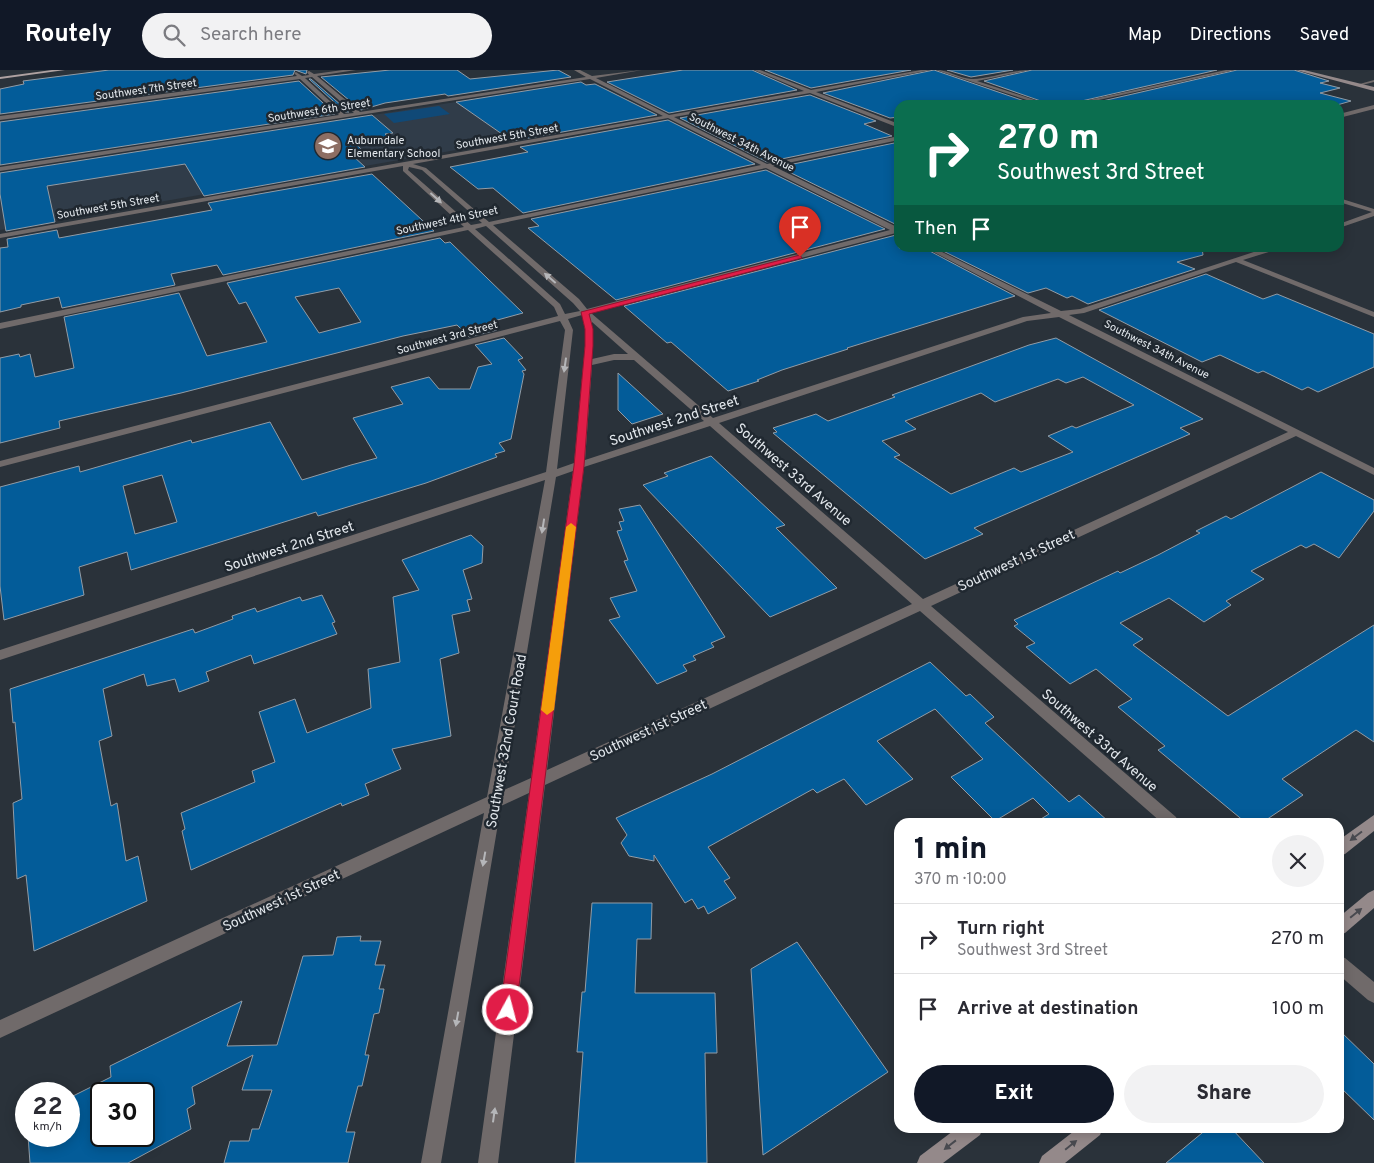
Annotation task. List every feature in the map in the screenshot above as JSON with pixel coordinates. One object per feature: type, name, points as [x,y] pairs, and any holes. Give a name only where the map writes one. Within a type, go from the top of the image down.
[{"type":"main road","points":[[0,78],[63,70]]},
{"type":"main road","points":[[1298,70],[1374,88]]},
{"type":"main road","points":[[1344,845],[1374,822]]},
{"type":"main road","points":[[1344,923],[1374,898]]},
{"type":"main road","points":[[927,1163],[966,1133]]},
{"type":"main road","points":[[1050,1163],[1087,1133]]},
{"type":"street","points":[[292,70],[343,116]]},
{"type":"street","points":[[308,70],[359,114]]},
{"type":"street","name":"Southwest 7th Street","points":[[0,118],[354,70]]},
{"type":"street","name":"Southwest 34th Avenue","points":[[576,70],[894,229]]},
{"type":"street","name":"Southwest 6th Street","points":[[0,169],[640,70]]},
{"type":"street","points":[[756,70],[894,124]]},
{"type":"street","name":"Southwest 5th Street","points":[[0,236],[929,70]]},
{"type":"street","points":[[938,70],[1030,100]]},
{"type":"street","points":[[971,81],[1028,70]]},
{"type":"street","points":[[1092,100],[1233,70]]},
{"type":"street","points":[[1358,85],[1374,81]]},
{"type":"street","points":[[1344,115],[1374,107]]},
{"type":"street","name":"Southwest 4th Street","points":[[0,326],[894,139]]},
{"type":"street","points":[[407,164],[405,170],[557,306],[564,318]]},
{"type":"street","name":"Southwest 33rd Avenue","points":[[407,164],[424,169],[487,223],[576,301],[585,312],[637,358],[1166,818]]},
{"type":"street","points":[[1344,202],[1374,213]]},
{"type":"street","points":[[1344,224],[1374,213]]},
{"type":"street","name":"Southwest 3rd Street","points":[[0,464],[894,232]]},
{"type":"street","name":"Southwest 34th Avenue","points":[[937,252],[1374,472]]},
{"type":"street","name":"Southwest 2nd Street","points":[[0,655],[1026,319],[1081,311],[1260,252]]},
{"type":"street","points":[[1236,260],[1374,315]]},
{"type":"street","points":[[488,1163],[579,466],[588,363],[589,329],[585,312]]},
{"type":"street","name":"Southwest 32nd Court Road","points":[[431,1163],[551,475],[569,330],[564,318]]},
{"type":"street","points":[[588,363],[614,357],[637,358]]},
{"type":"street","name":"Southwest 1st Street","points":[[0,1029],[1297,432]]},
{"type":"street","points":[[1344,968],[1374,994]]},
{"type":"shaded area","name":"Auburndale Elementary School","points":[[576,83],[587,84],[643,113],[638,118],[0,230],[0,174]]},
{"type":"shaded area","points":[[439,106],[450,114],[394,123],[384,114]]},
{"type":"building","points":[[109,70],[295,70],[293,75],[0,114],[0,89],[24,84],[23,81]]},
{"type":"building","points":[[295,70],[307,70],[306,74]]},
{"type":"building","points":[[390,70],[457,70],[470,79],[558,70],[571,77],[448,96],[445,94],[385,103],[361,110],[321,77]]},
{"type":"building","points":[[683,70],[752,70],[797,90],[669,113],[607,82]]},
{"type":"building","points":[[765,70],[911,70],[811,88]]},
{"type":"building","points":[[934,70],[1021,100],[894,100],[894,118],[890,118],[823,93]]},
{"type":"building","points":[[947,70],[1013,70],[971,77]]},
{"type":"building","points":[[1032,70],[1217,70],[1086,100],[1038,100],[984,81]]},
{"type":"building","points":[[1237,70],[1294,70],[1329,81],[1320,83],[1340,88],[1320,93],[1351,101],[1344,103],[1344,100],[1107,100]]},
{"type":"building","points":[[309,79],[311,79],[349,112],[345,112]]},
{"type":"building","points":[[299,81],[335,114],[0,165],[0,122]]},
{"type":"building","points":[[581,82],[586,85],[595,84],[657,115],[512,141],[456,102]]},
{"type":"building","points":[[810,95],[876,121],[864,124],[892,136],[767,162],[680,118]]},
{"type":"building","points":[[372,115],[393,133],[385,134],[392,140],[358,146],[365,153],[353,156],[365,167],[204,196],[185,164],[47,186],[55,222],[6,231],[0,194],[0,173]]},
{"type":"building","points":[[668,120],[755,164],[523,213],[493,188],[478,189],[450,167],[528,152],[520,147]]},
{"type":"building","points":[[894,143],[894,224],[779,167]]},
{"type":"building","points":[[766,170],[885,229],[616,300],[528,228],[539,226],[531,219]]},
{"type":"building","points":[[372,174],[434,231],[223,275],[217,265],[171,274],[175,285],[62,308],[59,297],[21,305],[21,307],[0,312],[0,248],[8,247],[7,239],[57,230],[59,238],[212,210],[208,203]]},
{"type":"building","points":[[894,236],[894,252],[932,252],[1015,296],[847,348],[728,391],[671,342],[667,343],[624,306]]},
{"type":"building","points":[[440,238],[445,243],[450,242],[523,313],[490,322],[497,330],[469,337],[457,325],[403,336],[181,393],[59,421],[60,428],[0,443],[0,358],[19,354],[20,357],[30,354],[35,377],[74,368],[64,317],[179,293],[207,356],[267,342],[246,302],[239,304],[227,283]],"holes":[[[339,288],[361,322],[319,333],[295,297]]]},
{"type":"building","points":[[945,252],[1203,252],[1203,255],[1177,262],[1195,269],[1088,304],[1072,296],[1067,298],[1046,288],[1028,293]]},
{"type":"building","points":[[1206,274],[1263,299],[1277,294],[1374,334],[1374,367],[1318,392],[1308,387],[1302,390],[1263,371],[1258,373],[1220,355],[1202,362],[1099,310]]},
{"type":"building","points":[[504,338],[523,358],[518,360],[526,370],[522,371],[524,374],[511,439],[499,443],[505,451],[495,454],[497,457],[426,483],[318,516],[316,512],[131,570],[127,552],[79,567],[84,595],[4,620],[0,586],[0,487],[79,466],[80,472],[191,440],[192,443],[270,422],[302,480],[377,458],[353,418],[403,404],[391,387],[429,377],[439,389],[470,389],[478,367],[492,364],[475,345]],"holes":[[[162,475],[177,522],[135,534],[123,486]]]},
{"type":"building","points":[[1056,338],[1203,419],[1180,428],[1190,434],[974,528],[983,534],[925,559],[773,433],[777,432],[773,428],[816,414],[828,421],[895,397],[892,395],[1029,345]],"holes":[[[1083,377],[1134,405],[1076,428],[1072,426],[1048,436],[1073,452],[1021,472],[1014,468],[951,494],[894,457],[900,455],[882,441],[916,429],[905,421],[981,393],[995,402],[1058,379],[1066,383]]]},
{"type":"building","points":[[618,373],[663,414],[632,424],[618,410]]},
{"type":"building","points":[[711,456],[785,525],[776,528],[837,588],[770,617],[643,485],[668,476],[664,473]]},
{"type":"building","points":[[1321,472],[1374,500],[1374,511],[1339,558],[1314,544],[1306,548],[1301,545],[1251,571],[1264,579],[1226,601],[1231,605],[1204,622],[1169,598],[1120,623],[1143,639],[1133,645],[1228,716],[1374,625],[1374,742],[1356,730],[1282,779],[1303,795],[1269,818],[1240,818],[1158,750],[1165,746],[1118,707],[1132,699],[1096,669],[1070,684],[1026,647],[1035,643],[1014,626],[1018,624],[1014,620],[1118,571],[1120,573],[1158,555],[1200,533],[1196,531],[1226,516],[1231,519]]},
{"type":"building","points":[[640,505],[725,637],[711,643],[714,647],[693,656],[696,660],[683,665],[687,671],[657,684],[609,620],[620,617],[610,598],[637,591],[624,561],[628,560],[617,531],[622,530],[619,522],[624,521],[619,509]]},
{"type":"building","points":[[471,535],[483,546],[482,563],[463,570],[472,599],[467,600],[470,611],[452,615],[459,653],[440,659],[451,736],[392,749],[401,769],[365,784],[369,795],[342,806],[341,803],[191,870],[182,831],[185,829],[181,813],[255,782],[252,771],[275,762],[259,712],[295,699],[307,733],[371,708],[368,669],[400,662],[393,597],[419,590],[402,560]]},
{"type":"building","points":[[322,595],[335,622],[332,623],[337,634],[254,664],[251,655],[206,672],[209,681],[179,692],[175,679],[147,686],[144,674],[103,689],[112,736],[99,741],[111,806],[117,803],[126,861],[138,856],[147,901],[34,951],[26,875],[17,879],[13,803],[22,799],[10,689],[193,629],[195,633],[233,619],[232,616],[255,608],[257,612],[300,597],[302,601]]},
{"type":"building","points":[[930,662],[966,696],[970,694],[994,717],[985,723],[1069,802],[1079,795],[1105,818],[1042,818],[1049,814],[1033,798],[1000,818],[992,818],[951,777],[983,759],[935,709],[877,741],[913,779],[866,805],[844,779],[817,793],[813,789],[708,847],[730,878],[724,881],[736,898],[708,914],[704,906],[698,909],[692,899],[685,903],[654,855],[654,861],[629,856],[621,843],[627,835],[616,818],[712,774]]},
{"type":"building","points":[[592,903],[652,903],[651,939],[637,939],[635,993],[715,993],[717,1053],[705,1053],[707,1163],[575,1163],[583,1052],[577,1052],[582,992],[585,992]]},
{"type":"building","points":[[361,936],[360,941],[381,941],[375,965],[385,965],[379,989],[384,989],[379,1013],[374,1014],[365,1055],[369,1055],[362,1086],[358,1086],[346,1132],[355,1132],[348,1163],[224,1163],[230,1141],[249,1141],[252,1129],[259,1129],[272,1090],[242,1090],[253,1055],[192,1087],[195,1104],[187,1109],[191,1129],[128,1163],[30,1163],[29,1147],[80,1147],[80,1092],[90,1088],[90,1147],[155,1147],[155,1082],[101,1082],[111,1077],[110,1066],[242,1001],[227,1046],[277,1045],[303,956],[333,955],[337,937]]},
{"type":"building","points":[[797,942],[888,1072],[763,1155],[751,969]]},
{"type":"building","points":[[1344,1035],[1374,1064],[1374,1120],[1344,1091]]},
{"type":"building","points":[[1202,1133],[1236,1133],[1264,1163],[1166,1163]]},
{"type":"slow traffic","points":[[547,710],[571,527]]},
{"type":"place","name":"Auburndale Elementary School","points":[[328,146]]},
{"type":"route","points":[[508,1010],[579,466],[589,346],[589,329],[585,312],[800,257]]}]
